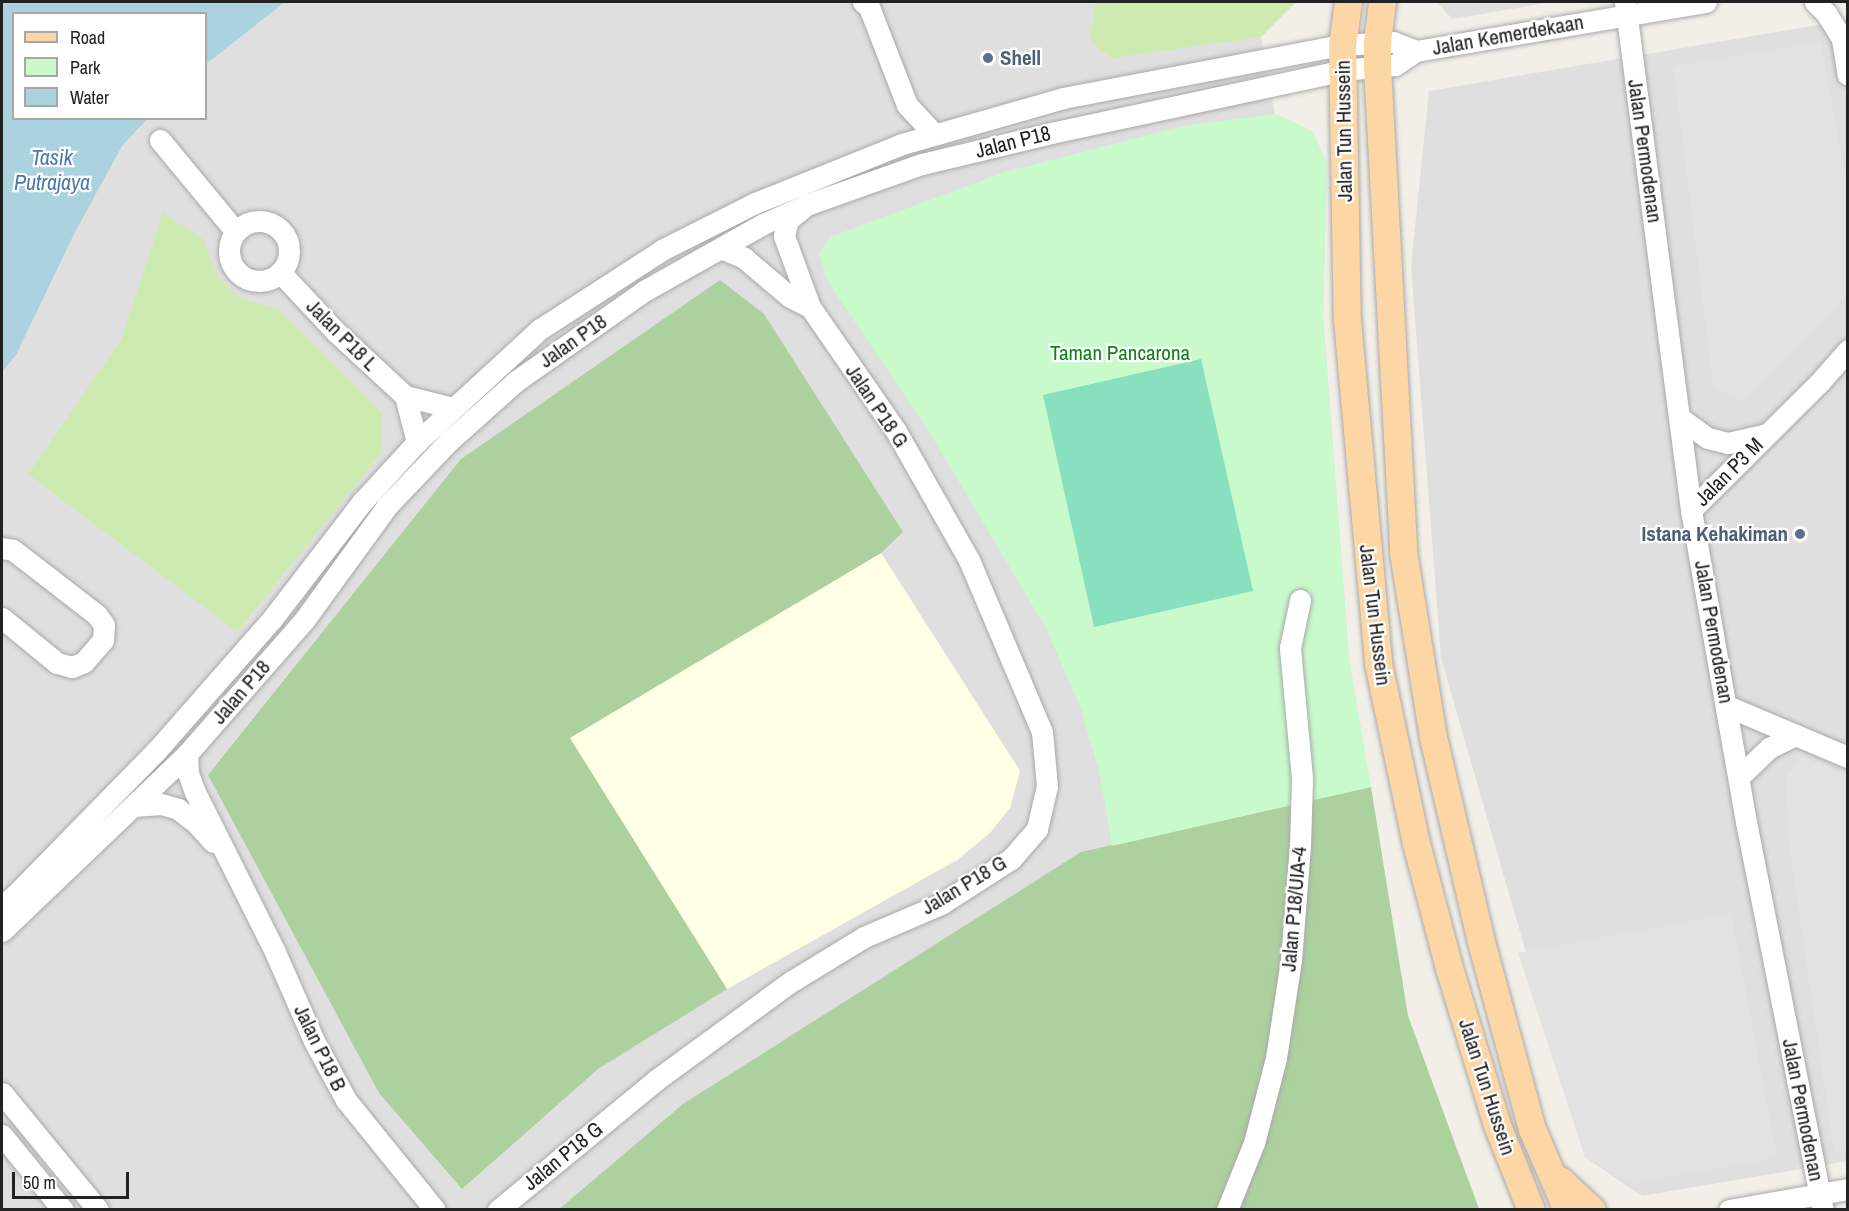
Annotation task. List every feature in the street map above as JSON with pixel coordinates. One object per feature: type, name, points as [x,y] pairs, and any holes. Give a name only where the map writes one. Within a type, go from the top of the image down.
[{"type":"main road","name":"Jalan Tun Hussein","points":[[1348,2],[1343,57],[1347,320],[1378,663],[1416,843],[1449,968],[1497,1125],[1531,1209]]},
{"type":"main road","name":"Jalan Tun Hussein","points":[[1382,2],[1377,54],[1403,552],[1433,736],[1451,820],[1532,1129],[1567,1209]]},
{"type":"main road","points":[[1532,1129],[1561,1181],[1592,1209]]},
{"type":"street","points":[[863,2],[869,7],[907,105],[934,134]]},
{"type":"street","name":"Jalan Kemerdekaan","points":[[1343,57],[1377,54],[1393,42],[1416,51],[1626,8],[1706,2]]},
{"type":"street","points":[[1815,2],[1826,13],[1842,39],[1848,75]]},
{"type":"street","name":"Jalan Permodenan","points":[[1626,8],[1691,510],[1739,777],[1821,1201]]},
{"type":"street","points":[[1842,39],[1848,15]]},
{"type":"street","name":"Jalan P18","points":[[2,906],[157,750],[272,619],[363,501],[417,442],[540,329],[662,250],[755,203],[902,144],[934,134],[1063,98],[1343,57]]},
{"type":"street","name":"Jalan P18","points":[[2,932],[187,754],[305,619],[387,506],[449,441],[516,381],[644,291],[763,224],[806,205],[922,164],[1343,57]]},
{"type":"street","points":[[902,144],[907,105]]},
{"type":"street","points":[[160,140],[236,232]]},
{"type":"street","name":"Jalan P18 G","points":[[498,1209],[656,1080],[792,981],[864,937],[940,904],[1011,859],[1037,829],[1047,786],[1042,732],[969,560],[896,431],[810,307],[788,253],[784,236],[788,220],[806,205]]},
{"type":"street","points":[[254,221],[271,223],[279,228],[289,245],[289,255],[280,272],[264,280],[246,278],[239,273],[230,257],[231,240],[236,232],[254,221]]},
{"type":"street","name":"Jalan P18 G","points":[[721,248],[744,258],[790,297],[810,307]]},
{"type":"street","name":"Jalan P18 L","points":[[280,272],[336,332],[405,396],[453,408]]},
{"type":"street","name":"Jalan P3 M","points":[[1691,510],[1819,383],[1848,350]]},
{"type":"street","points":[[405,396],[417,442]]},
{"type":"street","name":"Jalan P3 M","points":[[1680,418],[1708,438],[1728,443],[1767,434]]},
{"type":"street","points":[[2,548],[13,550],[97,615],[104,625],[103,640],[84,662],[72,667],[57,663],[2,618]]},
{"type":"street","name":"Jalan P18/UIA-4","points":[[1227,1209],[1254,1143],[1276,1058],[1291,960],[1300,846],[1302,778],[1290,648],[1300,600]]},
{"type":"street","points":[[1727,706],[1848,757]]},
{"type":"street","points":[[1739,777],[1768,748],[1796,735]]},
{"type":"street","name":"Jalan P18 B","points":[[187,754],[188,773],[195,792],[235,868],[314,1041],[346,1100],[435,1209]]},
{"type":"street","name":"Jalan P18 B","points":[[133,806],[161,804],[178,809],[197,824],[235,868]]},
{"type":"street","points":[[2,1093],[98,1209]]},
{"type":"street","points":[[2,1135],[63,1209]]},
{"type":"street","points":[[1729,1209],[1821,1201],[1848,1189]]},
{"type":"shaded area","points":[[180,2],[1296,2],[1261,37],[1275,114],[1312,131],[1327,163],[1323,315],[1349,658],[1408,1016],[1479,1209],[2,1210],[2,251],[94,120],[207,120],[207,12],[202,12]]},
{"type":"shaded area","points":[[1437,2],[1552,2],[1452,19]]},
{"type":"shaded area","points":[[1847,20],[1847,1161],[1642,1196],[1585,1157],[1441,658],[1411,266],[1429,91]]},
{"type":"shaded area","points":[[1821,41],[1847,187],[1847,295],[1743,401],[1713,386],[1673,66]]},
{"type":"shaded area","points":[[881,553],[1020,771],[1010,808],[989,834],[957,860],[727,989],[569,738]]},
{"type":"shaded area","points":[[1802,755],[1847,776],[1848,1150],[1834,1152],[1788,837],[1786,778]]},
{"type":"shaded area","points":[[1731,913],[1777,1158],[1632,1184],[1585,1157],[1518,953]]},
{"type":"green space","points":[[1096,2],[1296,2],[1261,37],[1112,58],[1099,49],[1090,36]]},
{"type":"green space","name":"Taman Pancarona","points":[[1275,114],[1312,131],[1327,163],[1323,315],[1349,658],[1371,787],[1112,846],[1099,771],[1081,709],[1047,630],[927,428],[828,282],[819,253],[830,237],[1005,172],[1182,126]]},
{"type":"green space","points":[[163,213],[203,239],[219,279],[239,297],[278,309],[382,413],[381,453],[237,632],[28,474],[121,340]]},
{"type":"green space","points":[[720,280],[764,314],[903,532],[881,553],[570,738],[727,989],[598,1069],[462,1189],[379,1093],[208,775],[461,459]]},
{"type":"green space","points":[[1201,359],[1253,591],[1094,627],[1043,395]]},
{"type":"green space","points":[[1371,787],[1408,1016],[1479,1209],[558,1210],[683,1104],[1081,852]]},
{"type":"water","name":"Tasik Putrajaya","points":[[2,2],[285,2],[207,63],[207,12],[12,12],[12,120],[146,120],[122,146],[74,234],[16,355],[2,372]]},
{"type":"place","name":"Shell","points":[[988,58]]},
{"type":"place","name":"Istana Kehakiman","points":[[1800,534]]}]
